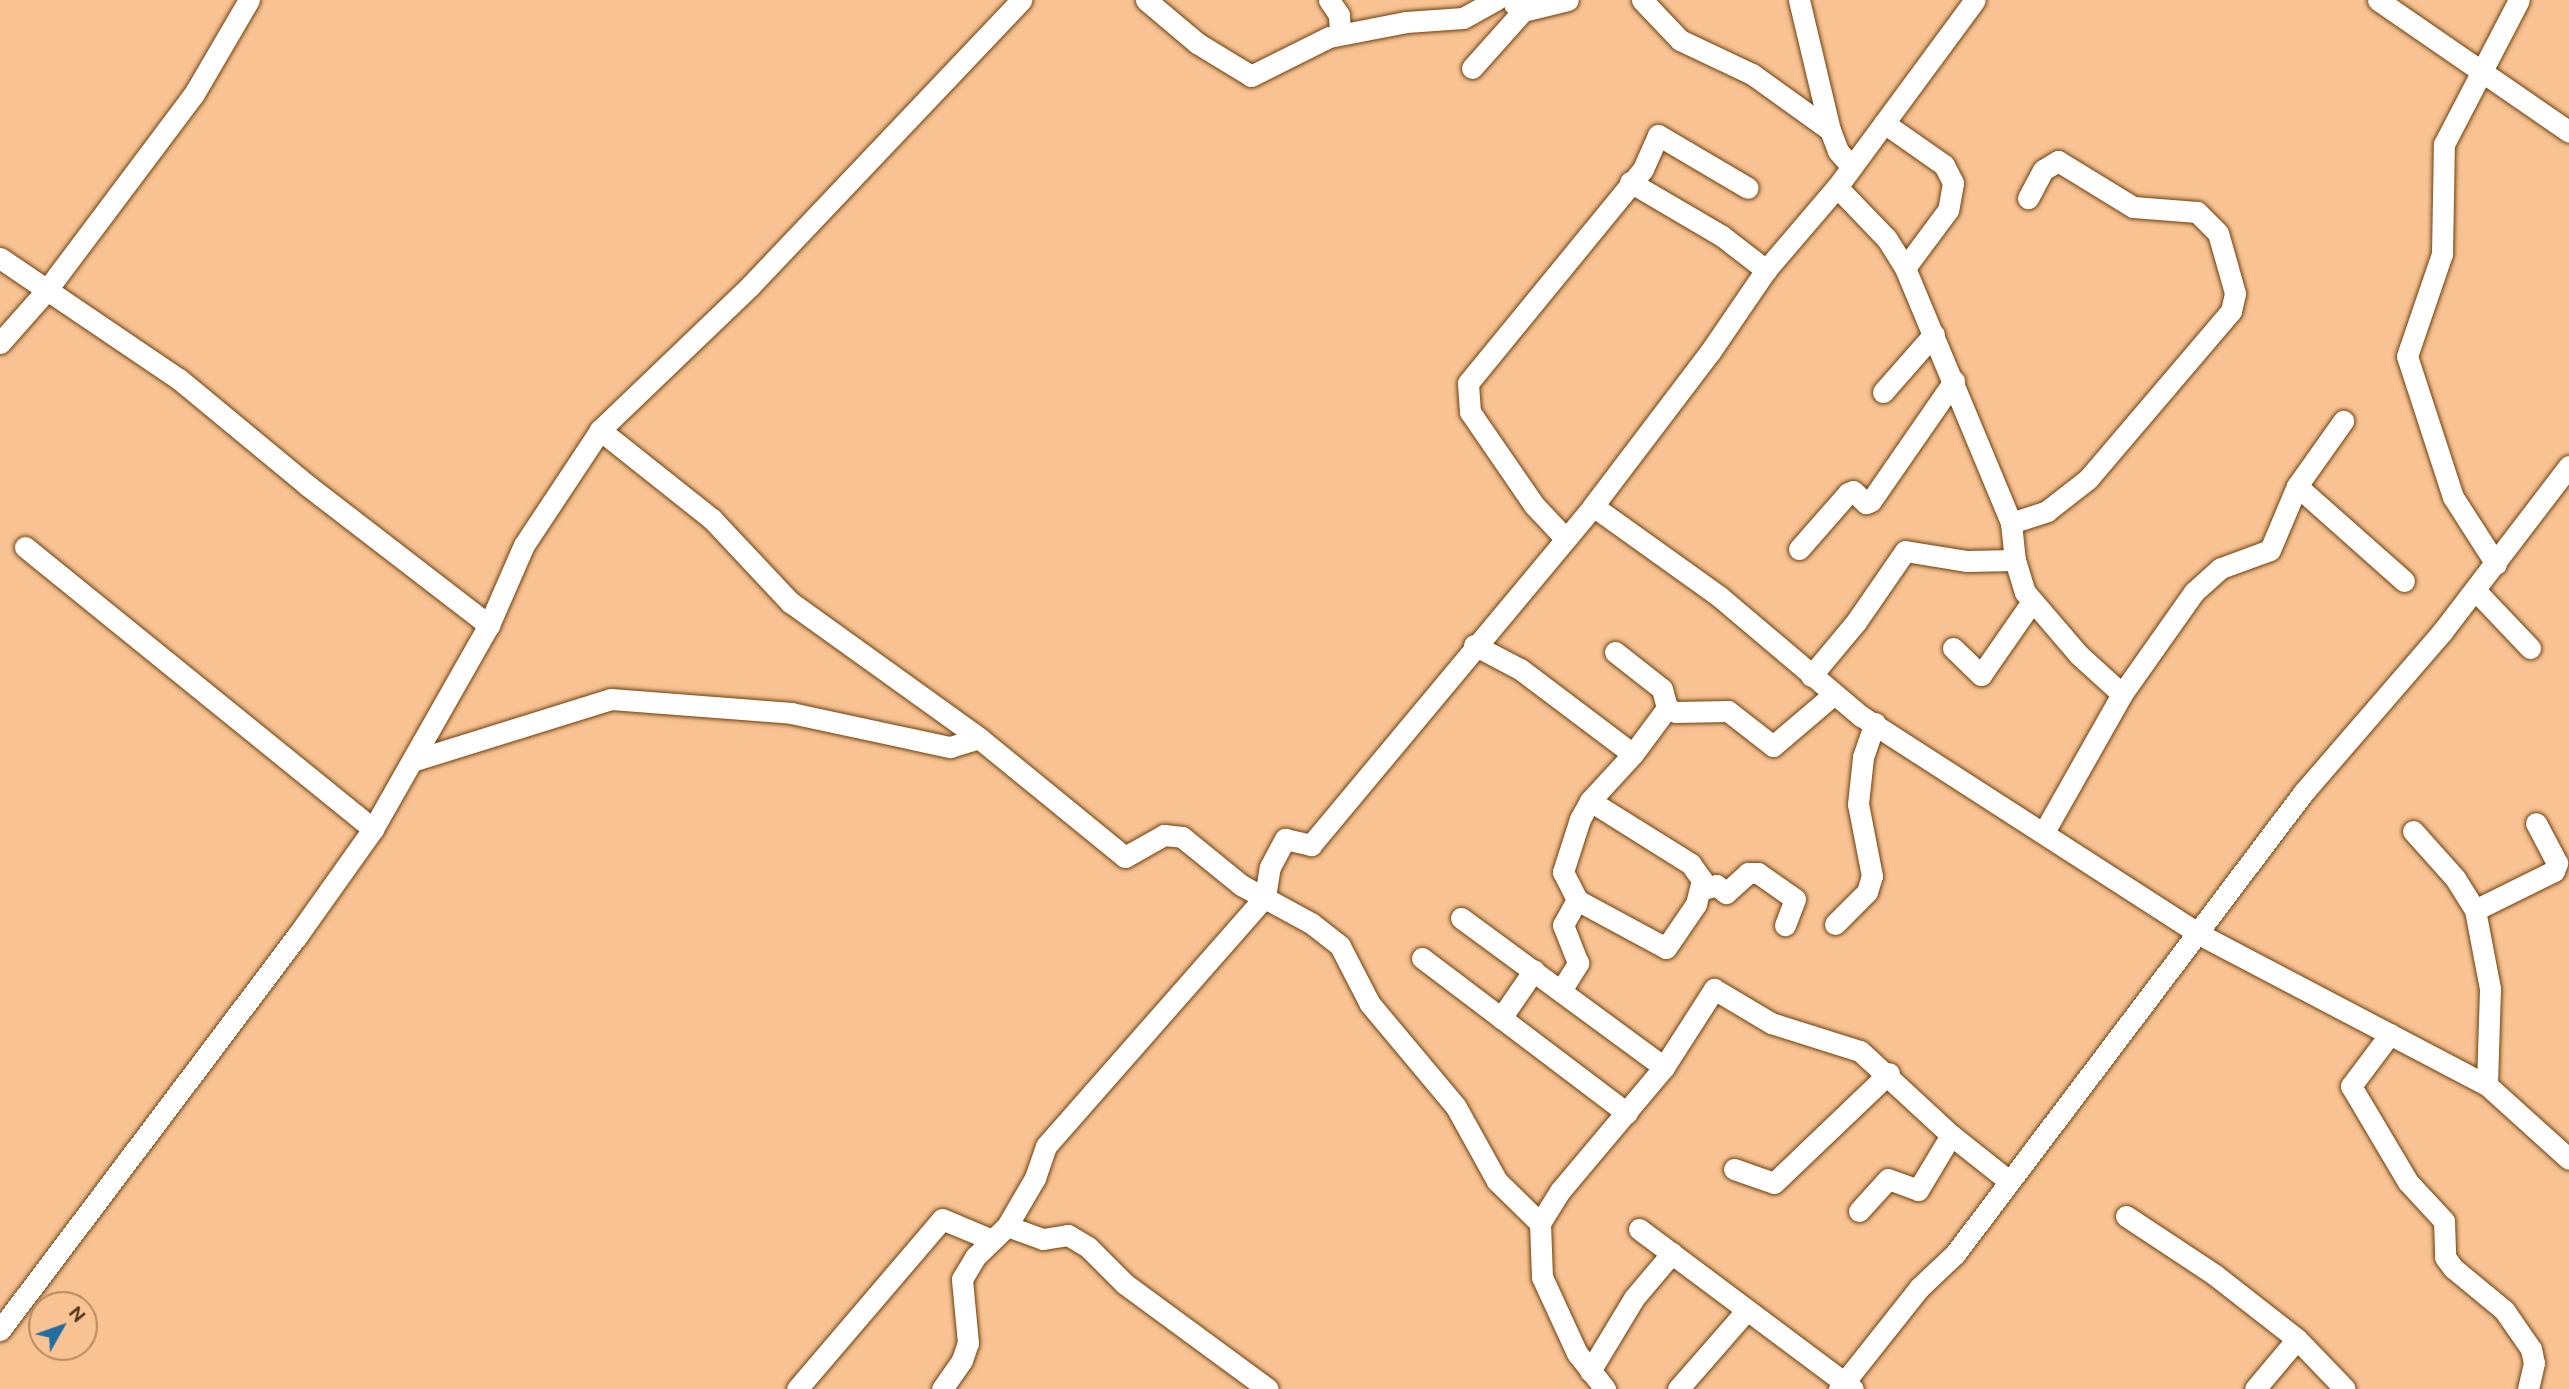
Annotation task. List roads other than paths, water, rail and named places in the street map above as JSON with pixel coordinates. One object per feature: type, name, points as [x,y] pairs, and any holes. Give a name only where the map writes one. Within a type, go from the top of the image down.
[{"type":"street","points":[[0,343],[46,291],[194,94],[249,0]]},
{"type":"street","points":[[0,1329],[298,936],[373,829],[489,625],[524,545],[600,430],[750,286],[1021,0]]},
{"type":"street","points":[[1146,0],[1197,43],[1251,76],[1340,34],[1406,22],[1463,18],[1496,0]]},
{"type":"street","points":[[1329,0],[1339,15],[1340,34]]},
{"type":"street","points":[[1472,68],[1516,5],[1568,0]]},
{"type":"street","points":[[1642,0],[1680,40],[1752,74],[1830,130]]},
{"type":"street","points":[[1799,0],[1830,130],[1838,151],[1852,167]]},
{"type":"street","points":[[942,1389],[968,1343],[962,1279],[999,1233],[1035,1178],[1046,1146],[1265,897],[1270,867],[1285,839],[1311,845],[1474,645],[1593,506],[1710,352],[1766,270],[1837,187],[1975,0]]},
{"type":"street","points":[[2378,0],[2569,132]]},
{"type":"street","points":[[2496,564],[2453,497],[2407,356],[2442,254],[2444,144],[2519,0]]},
{"type":"street","points":[[1884,123],[1944,165],[1953,183],[1948,210],[1905,268]]},
{"type":"street","points":[[1566,538],[1535,505],[1470,412],[1468,383],[1643,169],[1658,135],[1748,188]]},
{"type":"street","points":[[2011,523],[2047,511],[2088,480],[2223,320],[2235,293],[2218,233],[2197,212],[2133,207],[2058,161],[2043,170],[2028,198]]},
{"type":"street","points":[[1630,182],[1722,236],[1766,270]]},
{"type":"street","points":[[1837,187],[1887,239],[1905,268],[2011,523],[2015,560],[2031,603],[2122,694]]},
{"type":"street","points":[[0,258],[179,379],[307,485],[489,625]]},
{"type":"street","points":[[1883,392],[1934,334]]},
{"type":"street","points":[[1799,549],[1847,493],[1853,491],[1866,503],[1871,501],[1954,381]]},
{"type":"street","points":[[2044,832],[2122,694],[2207,578],[2232,562],[2262,556],[2270,550],[2297,486],[2343,421]]},
{"type":"street","points":[[600,430],[712,519],[790,602],[979,738],[1125,857],[1164,835],[1182,837],[1241,885],[1311,923],[1340,946],[1370,1004],[1456,1107],[1497,1181],[1540,1223]]},
{"type":"street","points":[[1639,1229],[1845,1387],[1920,1288],[1955,1254],[2303,793],[2475,590],[2569,466]]},
{"type":"street","points":[[2297,486],[2404,581]]},
{"type":"street","points":[[1593,506],[1720,597],[1833,695],[1875,723],[2199,934],[2487,1085],[2567,1154]]},
{"type":"street","points":[[25,547],[373,829]]},
{"type":"street","points":[[1811,676],[1856,622],[1905,551],[1967,561],[2015,560]]},
{"type":"street","points":[[2475,590],[2530,648]]},
{"type":"street","points":[[1953,648],[1981,675],[2031,603]]},
{"type":"street","points":[[1474,645],[1520,669],[1633,754]]},
{"type":"street","points":[[1615,652],[1662,689],[1667,708]]},
{"type":"street","points":[[1667,708],[1676,712],[1728,711],[1773,746],[1833,695]]},
{"type":"street","points":[[412,761],[611,699],[791,713],[950,747],[979,738]]},
{"type":"street","points":[[1667,708],[1633,754],[1590,801],[1569,842],[1563,872],[1577,900],[1667,948],[1704,889],[1716,885],[1726,893],[1748,873],[1758,873],[1794,899],[1785,925]]},
{"type":"street","points":[[1835,924],[1867,892],[1872,876],[1858,804],[1863,757],[1875,723]]},
{"type":"street","points":[[1590,801],[1691,864],[1704,889]]},
{"type":"street","points":[[2475,910],[2554,871],[2557,863],[2536,822]]},
{"type":"street","points":[[2413,831],[2455,878],[2475,910],[2490,989],[2487,1085]]},
{"type":"street","points":[[1562,989],[1578,963],[1563,925],[1577,900]]},
{"type":"street","points":[[1461,918],[1562,989],[1664,1066]]},
{"type":"street","points":[[1422,958],[1627,1113]]},
{"type":"street","points":[[1501,1018],[1534,970]]},
{"type":"street","points":[[1605,1389],[1568,1336],[1542,1277],[1540,1223],[1560,1191],[1664,1066],[1714,989],[1770,1023],[1860,1051],[1888,1073],[1951,1135],[2009,1181]]},
{"type":"street","points":[[2390,1034],[2351,1086],[2408,1182],[2444,1221],[2445,1256],[2453,1268],[2504,1310],[2530,1349],[2534,1363],[2528,1389]]},
{"type":"street","points":[[1734,1169],[1774,1183],[1888,1073]]},
{"type":"street","points":[[1859,1212],[1888,1178],[1918,1190],[1951,1135]]},
{"type":"street","points":[[2126,1216],[2216,1275],[2297,1339],[2345,1389]]},
{"type":"street","points":[[797,1389],[942,1219],[999,1233],[1043,1239],[1068,1235],[1088,1247],[1125,1284],[1268,1389]]},
{"type":"street","points":[[1590,1371],[1634,1298],[1672,1252]]},
{"type":"street","points":[[1678,1389],[1746,1311]]},
{"type":"street","points":[[2255,1389],[2297,1339]]}]
